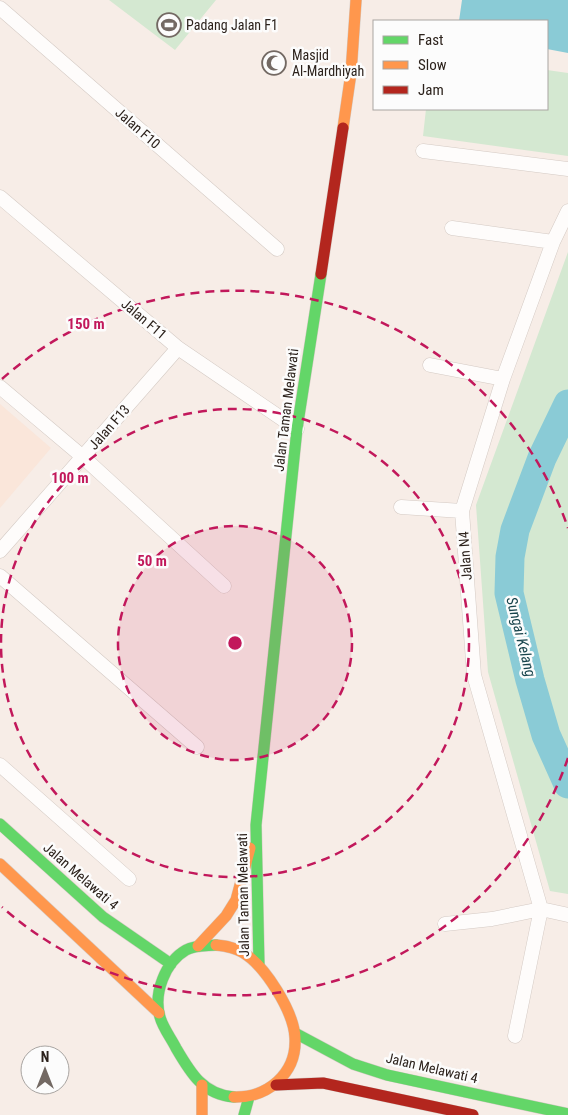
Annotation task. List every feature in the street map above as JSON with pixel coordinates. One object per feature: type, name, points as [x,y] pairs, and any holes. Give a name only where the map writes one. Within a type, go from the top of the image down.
[{"type":"main road","name":"Jalan Taman Melawati","points":[[259,965],[256,825],[297,429],[351,73],[356,0]]},
{"type":"main road","name":"Jalan Melawati 4","points":[[0,824],[103,917],[171,964]]},
{"type":"main road","name":"Jalan Taman Melawati","points":[[198,946],[226,916],[236,900],[256,825]]},
{"type":"main road","points":[[0,864],[159,1013],[190,1072],[202,1085],[216,1094],[231,1098],[258,1096],[276,1085],[288,1071],[293,1055],[295,1033],[288,1015],[269,979],[259,965],[243,952],[230,946],[198,946],[178,956],[163,978],[159,1013]]},
{"type":"main road","name":"Jalan Melawati 4","points":[[295,1033],[353,1064],[387,1074],[568,1114]]},
{"type":"main road","points":[[276,1085],[324,1083],[473,1115]]},
{"type":"main road","points":[[202,1085],[202,1115]]},
{"type":"main road","points":[[244,1115],[249,1097]]},
{"type":"street","name":"Jalan F10","points":[[0,8],[276,249]]},
{"type":"street","points":[[423,151],[568,169]]},
{"type":"street","name":"Jalan F11","points":[[0,197],[178,348],[297,429]]},
{"type":"street","name":"Jalan N4","points":[[541,909],[474,675],[462,511],[502,379],[552,242],[568,211]]},
{"type":"street","points":[[452,228],[552,242]]},
{"type":"street","name":"Jalan F13","points":[[0,551],[178,348]]},
{"type":"street","points":[[430,365],[502,379]]},
{"type":"street","points":[[0,387],[83,457],[224,586]]},
{"type":"street","points":[[401,507],[462,511]]},
{"type":"street","points":[[0,576],[197,747]]},
{"type":"street","points":[[0,765],[129,878]]},
{"type":"street","points":[[445,924],[492,920],[541,909],[568,915]]},
{"type":"street","points":[[515,1036],[541,909]]},
{"type":"shaded area","points":[[0,404],[51,448],[0,508]]},
{"type":"green space","name":"Padang Jalan F1","points":[[109,0],[216,0],[175,50]]},
{"type":"green space","points":[[548,70],[568,73],[568,156],[423,136],[426,110],[548,110]]},
{"type":"green space","points":[[568,252],[568,894],[550,891],[488,672],[476,505]]},
{"type":"water","points":[[462,0],[568,0],[568,53],[548,49],[548,20],[459,20]]},
{"type":"waterway","name":"Sungai Kelang","points":[[568,404],[542,458],[515,530],[510,557],[509,593],[530,680],[546,735],[568,784]]},
{"type":"traffic: fast","points":[[259,965],[256,825],[297,429],[321,274]]},
{"type":"traffic: fast","points":[[0,824],[103,917],[171,964]]},
{"type":"traffic: fast","points":[[216,945],[189,948],[172,962],[162,979],[158,1008],[165,1029],[192,1074],[214,1092],[234,1097]]},
{"type":"traffic: fast","points":[[295,1033],[353,1064],[387,1075],[568,1114]]},
{"type":"traffic: fast","points":[[244,1115],[249,1097]]},
{"type":"traffic: slow","points":[[343,128],[351,73],[356,0]]},
{"type":"traffic: slow","points":[[198,946],[226,916],[236,900],[250,848]]},
{"type":"traffic: slow","points":[[0,864],[159,1013]]},
{"type":"traffic: slow","points":[[216,945],[239,950],[260,967],[277,990],[290,1015],[295,1038],[291,1063],[278,1081],[258,1093],[234,1097]]},
{"type":"traffic: slow","points":[[202,1085],[202,1115]]},
{"type":"traffic: jam","points":[[321,274],[343,128]]},
{"type":"traffic: jam","points":[[276,1085],[323,1083],[473,1115]]},
{"type":"place","name":"Padang Jalan F1","points":[[169,25]]},
{"type":"place","name":"Masjid Al-Mardhiyah","points":[[274,63]]}]
